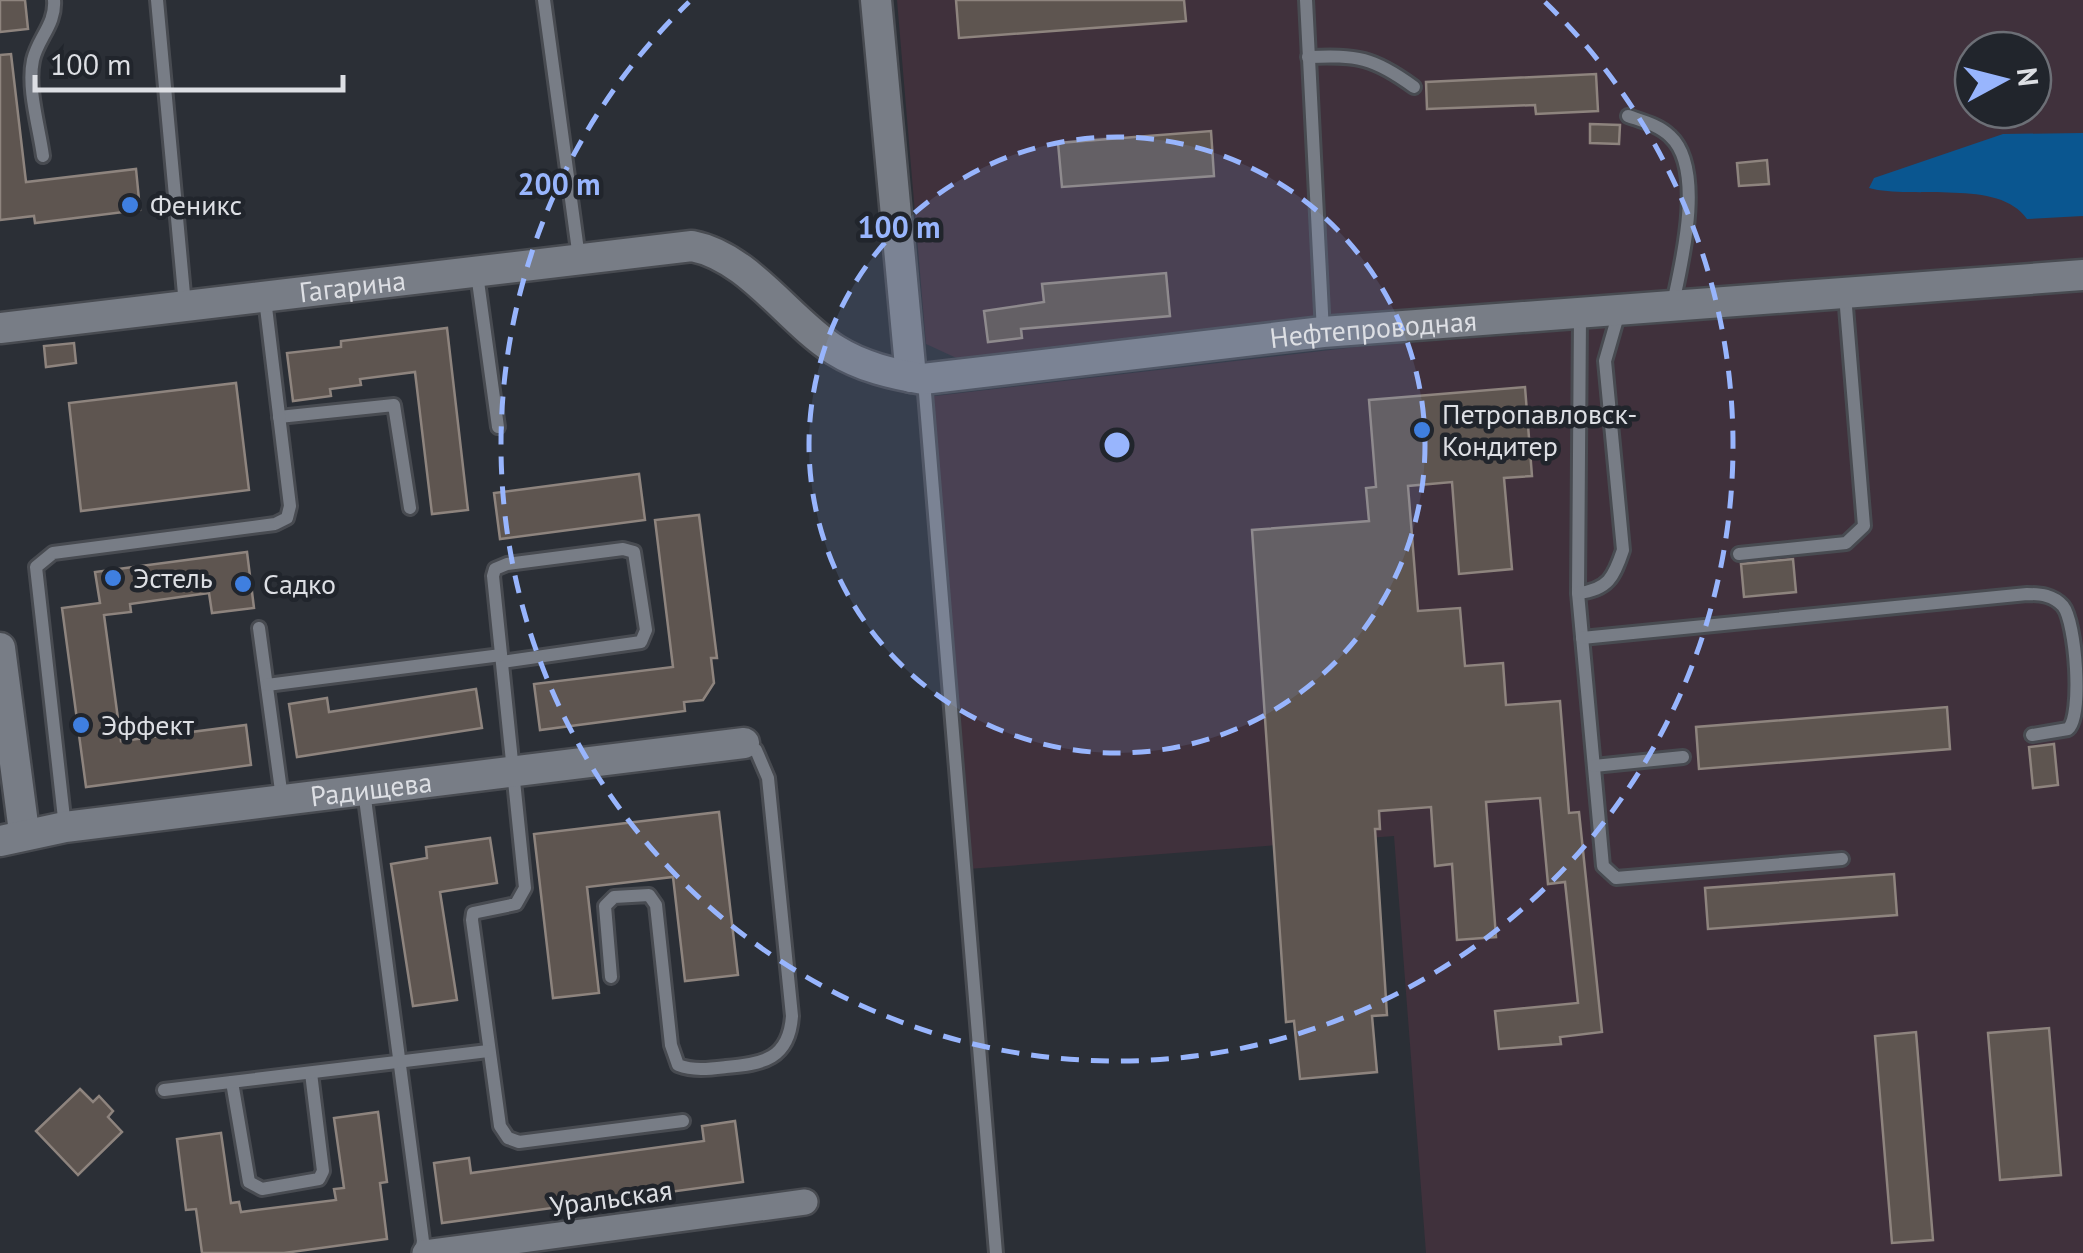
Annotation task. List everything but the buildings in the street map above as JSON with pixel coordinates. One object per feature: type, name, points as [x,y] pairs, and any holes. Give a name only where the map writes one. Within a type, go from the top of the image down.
[{"type":"street","points":[[876,0],[917,378]]},
{"type":"street","name":"Гагарина","points":[[0,328],[678,246],[706,249]]},
{"type":"street","name":"Нефтепроводная","points":[[706,249],[732,264],[836,351],[881,371],[917,378],[1324,332],[2083,275]]},
{"type":"street","points":[[0,648],[12,836]]},
{"type":"street","name":"Радищева","points":[[12,836],[65,826],[744,743]]},
{"type":"street","name":"Уральская","points":[[423,1253],[805,1202]]},
{"type":"lane","points":[[43,156],[32,63],[53,17],[54,0]]},
{"type":"lane","points":[[157,0],[184,304]]},
{"type":"lane","points":[[544,0],[580,258]]},
{"type":"lane","points":[[1306,0],[1324,332]]},
{"type":"lane","points":[[1308,56],[1375,60],[1414,87]]},
{"type":"lane","points":[[1628,116],[1668,133],[1686,161],[1684,252],[1672,305]]},
{"type":"lane","points":[[477,272],[498,427]]},
{"type":"lane","points":[[1739,554],[1846,542],[1864,526],[1844,292]]},
{"type":"lane","points":[[65,826],[36,566],[53,553],[282,522],[290,506],[264,296]]},
{"type":"lane","points":[[1578,594],[1600,591],[1615,576],[1624,550],[1605,361],[1619,309]]},
{"type":"lane","points":[[1580,312],[1578,594],[1603,866],[1616,878],[1842,859]]},
{"type":"lane","points":[[917,378],[996,1253]]},
{"type":"lane","points":[[280,417],[394,405],[410,508]]},
{"type":"lane","points":[[267,685],[502,659],[641,642],[646,630],[638,558],[623,548],[495,569],[502,659],[524,898],[516,904],[473,913],[472,920],[500,1126],[513,1141],[683,1120]]},
{"type":"lane","points":[[1582,638],[2027,594],[2050,596],[2070,620],[2077,718],[2068,729],[2032,735]]},
{"type":"lane","points":[[260,628],[282,800]]},
{"type":"lane","points":[[612,977],[605,906],[614,897],[649,895],[656,906],[670,1045],[678,1065],[699,1070],[763,1064],[786,1044],[792,1016],[768,778],[756,750],[744,743]]},
{"type":"lane","points":[[1594,766],[1683,757]]},
{"type":"lane","points":[[364,791],[423,1253]]},
{"type":"lane","points":[[164,1090],[488,1051]]},
{"type":"lane","points":[[232,1082],[249,1182],[262,1189],[318,1180],[323,1171],[312,1074]]},
{"type":"shaded area","points":[[897,0],[2083,0],[2083,259],[1307,317],[963,361],[926,344]]},
{"type":"shaded area","points":[[2083,291],[2083,1253],[1426,1253],[1394,836],[968,869],[918,398],[1356,347]]},
{"type":"water","points":[[2083,133],[2083,216],[2027,219],[2014,206],[1976,194],[1869,188],[1874,178],[2003,134]]},
{"type":"place","name":"Феникс","points":[[130,205]]},
{"type":"place","name":"Петропавловск- Кондитер","points":[[1422,430]]},
{"type":"place","name":"Эстель","points":[[113,578]]},
{"type":"place","name":"Садко","points":[[243,584]]},
{"type":"place","name":"Эффект","points":[[81,725]]}]
